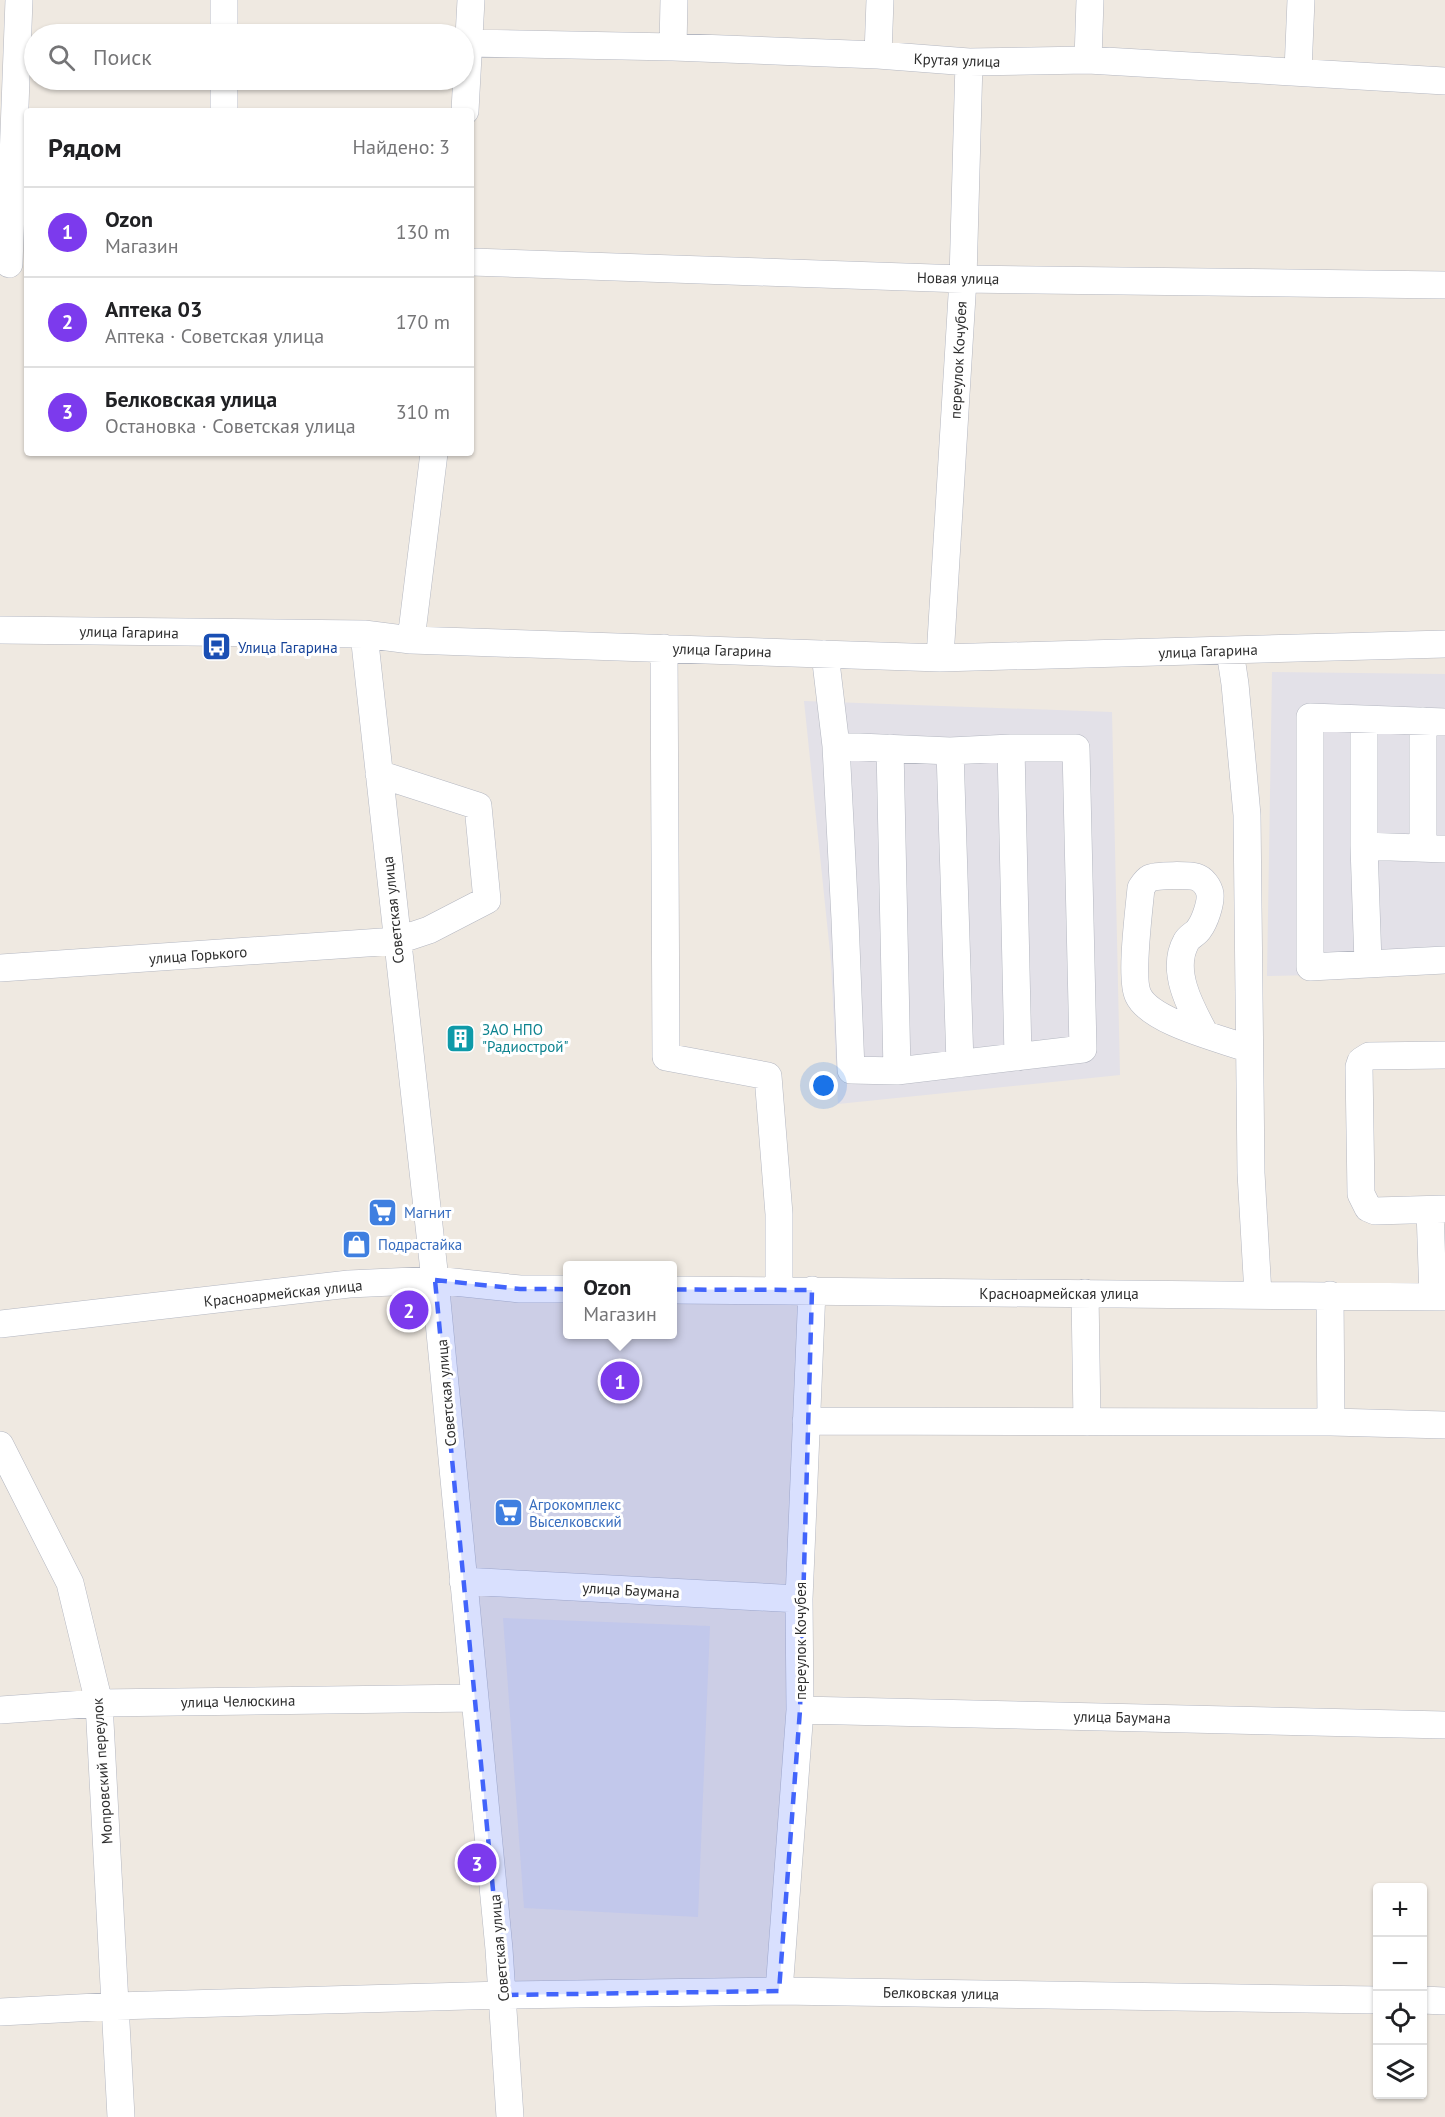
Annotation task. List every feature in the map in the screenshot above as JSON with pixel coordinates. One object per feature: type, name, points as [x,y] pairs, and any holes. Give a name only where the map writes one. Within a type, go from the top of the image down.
[{"type":"street","points":[[12,264],[19,0]]},
{"type":"street","points":[[224,0],[224,24]]},
{"type":"street","points":[[469,24],[471,0]]},
{"type":"street","points":[[673,47],[674,0]]},
{"type":"street","points":[[878,55],[880,0]]},
{"type":"street","points":[[1088,60],[1090,0]]},
{"type":"street","points":[[1298,71],[1300,0]]},
{"type":"street","name":"Крутая улица","points":[[474,43],[673,47],[878,55],[969,63],[1088,60],[1445,81]]},
{"type":"street","name":"переулок Кочубея","points":[[940,658],[963,279],[969,63]]},
{"type":"street","points":[[224,90],[224,108]]},
{"type":"street","points":[[465,108],[466,90]]},
{"type":"street","name":"Новая улица","points":[[474,262],[963,279],[1445,285]]},
{"type":"street","points":[[411,640],[434,456]]},
{"type":"street","name":"улица Гагарина","points":[[0,630],[364,634],[411,640],[940,658],[1445,644]]},
{"type":"street","name":"Советская улица","points":[[364,634],[435,1280],[503,1995],[510,2117]]},
{"type":"street","points":[[664,648],[666,1057],[768,1076],[779,1214],[779,1290]]},
{"type":"street","points":[[1230,651],[1247,815],[1251,1173],[1258,1294]]},
{"type":"street","points":[[825,654],[836,746],[851,1070],[897,1071],[1083,1049],[1076,748],[950,751],[836,746]]},
{"type":"street","points":[[1364,846],[1434,848],[1434,722],[1310,717],[1310,968],[1445,960]]},
{"type":"street","points":[[1364,720],[1364,846],[1368,963]]},
{"type":"street","points":[[890,748],[897,1071]]},
{"type":"street","points":[[1011,748],[1018,1057]]},
{"type":"street","points":[[950,751],[960,1064]]},
{"type":"street","name":"улица Горького","points":[[0,968],[396,941],[429,930],[488,900],[478,806],[379,774]]},
{"type":"street","points":[[1205,1034],[1188,999],[1182,979],[1182,958],[1187,940],[1204,921],[1211,896],[1209,889],[1196,877],[1149,879],[1141,888],[1135,976],[1137,995],[1156,1015],[1205,1034],[1250,1049]]},
{"type":"street","points":[[1439,1297],[1438,1210],[1375,1211],[1368,1208],[1361,1194],[1359,1067],[1361,1061],[1369,1056],[1445,1055]]},
{"type":"street","name":"Красноармейская улица","points":[[0,1324],[349,1284],[435,1280],[520,1289],[563,1289]]},
{"type":"street","name":"Красноармейская улица","points":[[677,1290],[1439,1297]]},
{"type":"street","name":"переулок Кочубея","points":[[779,1991],[800,1710],[799,1599],[812,1290]]},
{"type":"street","points":[[1085,1293],[1087,1422]]},
{"type":"street","points":[[1330,1295],[1331,1422]]},
{"type":"street","points":[[806,1421],[1331,1422],[1445,1425]]},
{"type":"street","name":"Мопровский переулок","points":[[0,1445],[70,1583],[99,1703],[121,2117]]},
{"type":"street","name":"улица Баумана","points":[[463,1581],[799,1599]]},
{"type":"street","name":"улица Челюскина","points":[[0,1710],[99,1703],[475,1698]]},
{"type":"street","name":"улица Баумана","points":[[800,1710],[1445,1725]]},
{"type":"street","name":"Белковская улица","points":[[0,2012],[116,2006],[503,1995],[779,1991],[1373,2000]]},
{"type":"street","points":[[1427,2000],[1445,2001]]},
{"type":"highlighted area","points":[[435,1280],[520,1289],[812,1290],[800,1710],[779,1991],[503,1995]]},
{"type":"shaded area","points":[[1272,672],[1445,674],[1445,972],[1267,976]]},
{"type":"shaded area","points":[[804,701],[1112,712],[1120,1075],[838,1104],[831,962]]},
{"type":"shaded area","points":[[503,1618],[710,1626],[698,1917],[524,1908]]},
{"type":"place","name":"Улица Гагарина","points":[[217,647]]},
{"type":"place","name":"ЗАО НПО \"Радиострой\"","points":[[461,1038]]},
{"type":"place","name":"Магнит","points":[[383,1212]]},
{"type":"place","name":"Подрастайка","points":[[357,1244]]},
{"type":"place","name":"Аптека 03","points":[[409,1310]]},
{"type":"place","name":"Ozon","points":[[620,1381]]},
{"type":"place","name":"Агрокомплекс Выселковский","points":[[508,1513]]},
{"type":"place","name":"Белковская улица","points":[[477,1863]]}]
